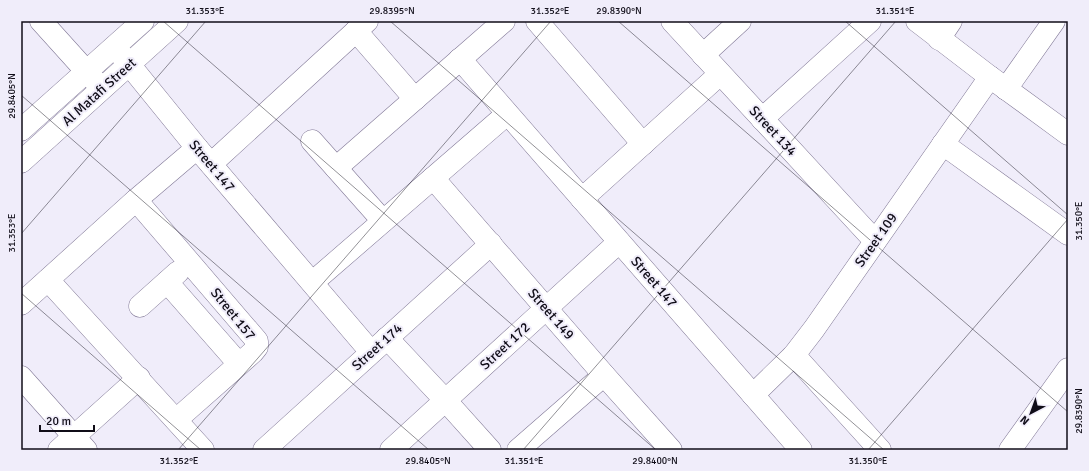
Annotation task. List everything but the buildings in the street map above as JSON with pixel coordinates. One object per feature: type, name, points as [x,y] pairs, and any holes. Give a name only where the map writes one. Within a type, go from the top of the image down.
[{"type":"street","points":[[41,21],[102,89]]},
{"type":"street","name":"Al Matafi Street","points":[[21,130],[143,21]]},
{"type":"street","name":"Al Matafi Street","points":[[21,162],[177,21]]},
{"type":"street","points":[[336,168],[504,21]]},
{"type":"street","points":[[537,21],[643,144]]},
{"type":"street","name":"Street 134","points":[[672,21],[876,241]]},
{"type":"street","points":[[703,55],[740,21]]},
{"type":"street","points":[[762,119],[870,21]]},
{"type":"street","points":[[917,21],[938,39],[1068,134]]},
{"type":"street","points":[[938,39],[951,21]]},
{"type":"street","name":"Street 109","points":[[753,394],[794,355],[876,241],[943,144],[1054,21]]},
{"type":"street","points":[[1057,21],[1068,28]]},
{"type":"street","points":[[21,304],[136,200],[204,156],[362,26],[414,99]]},
{"type":"street","name":"Street 147","points":[[115,47],[204,156],[313,282],[379,346],[446,401],[490,450]]},
{"type":"street","name":"Street 147","points":[[460,59],[801,450]]},
{"type":"street","points":[[582,199],[720,74]]},
{"type":"street","points":[[313,282],[507,114]]},
{"type":"street","points":[[312,141],[383,221]]},
{"type":"street","points":[[943,144],[1068,234]]},
{"type":"street","name":"Street 149","points":[[433,178],[671,450]]},
{"type":"street","name":"Street 157","points":[[136,200],[257,341],[257,347],[176,420]]},
{"type":"street","name":"Street 172","points":[[391,450],[619,242]]},
{"type":"street","name":"Street 174","points":[[264,450],[491,244]]},
{"type":"street","points":[[140,306],[189,262]]},
{"type":"street","points":[[48,280],[204,450]]},
{"type":"street","points":[[167,282],[239,364]]},
{"type":"street","points":[[794,355],[880,450]]},
{"type":"street","points":[[1010,450],[1067,373]]},
{"type":"street","points":[[518,450],[604,375]]},
{"type":"street","points":[[21,377],[73,446],[139,378]]}]
